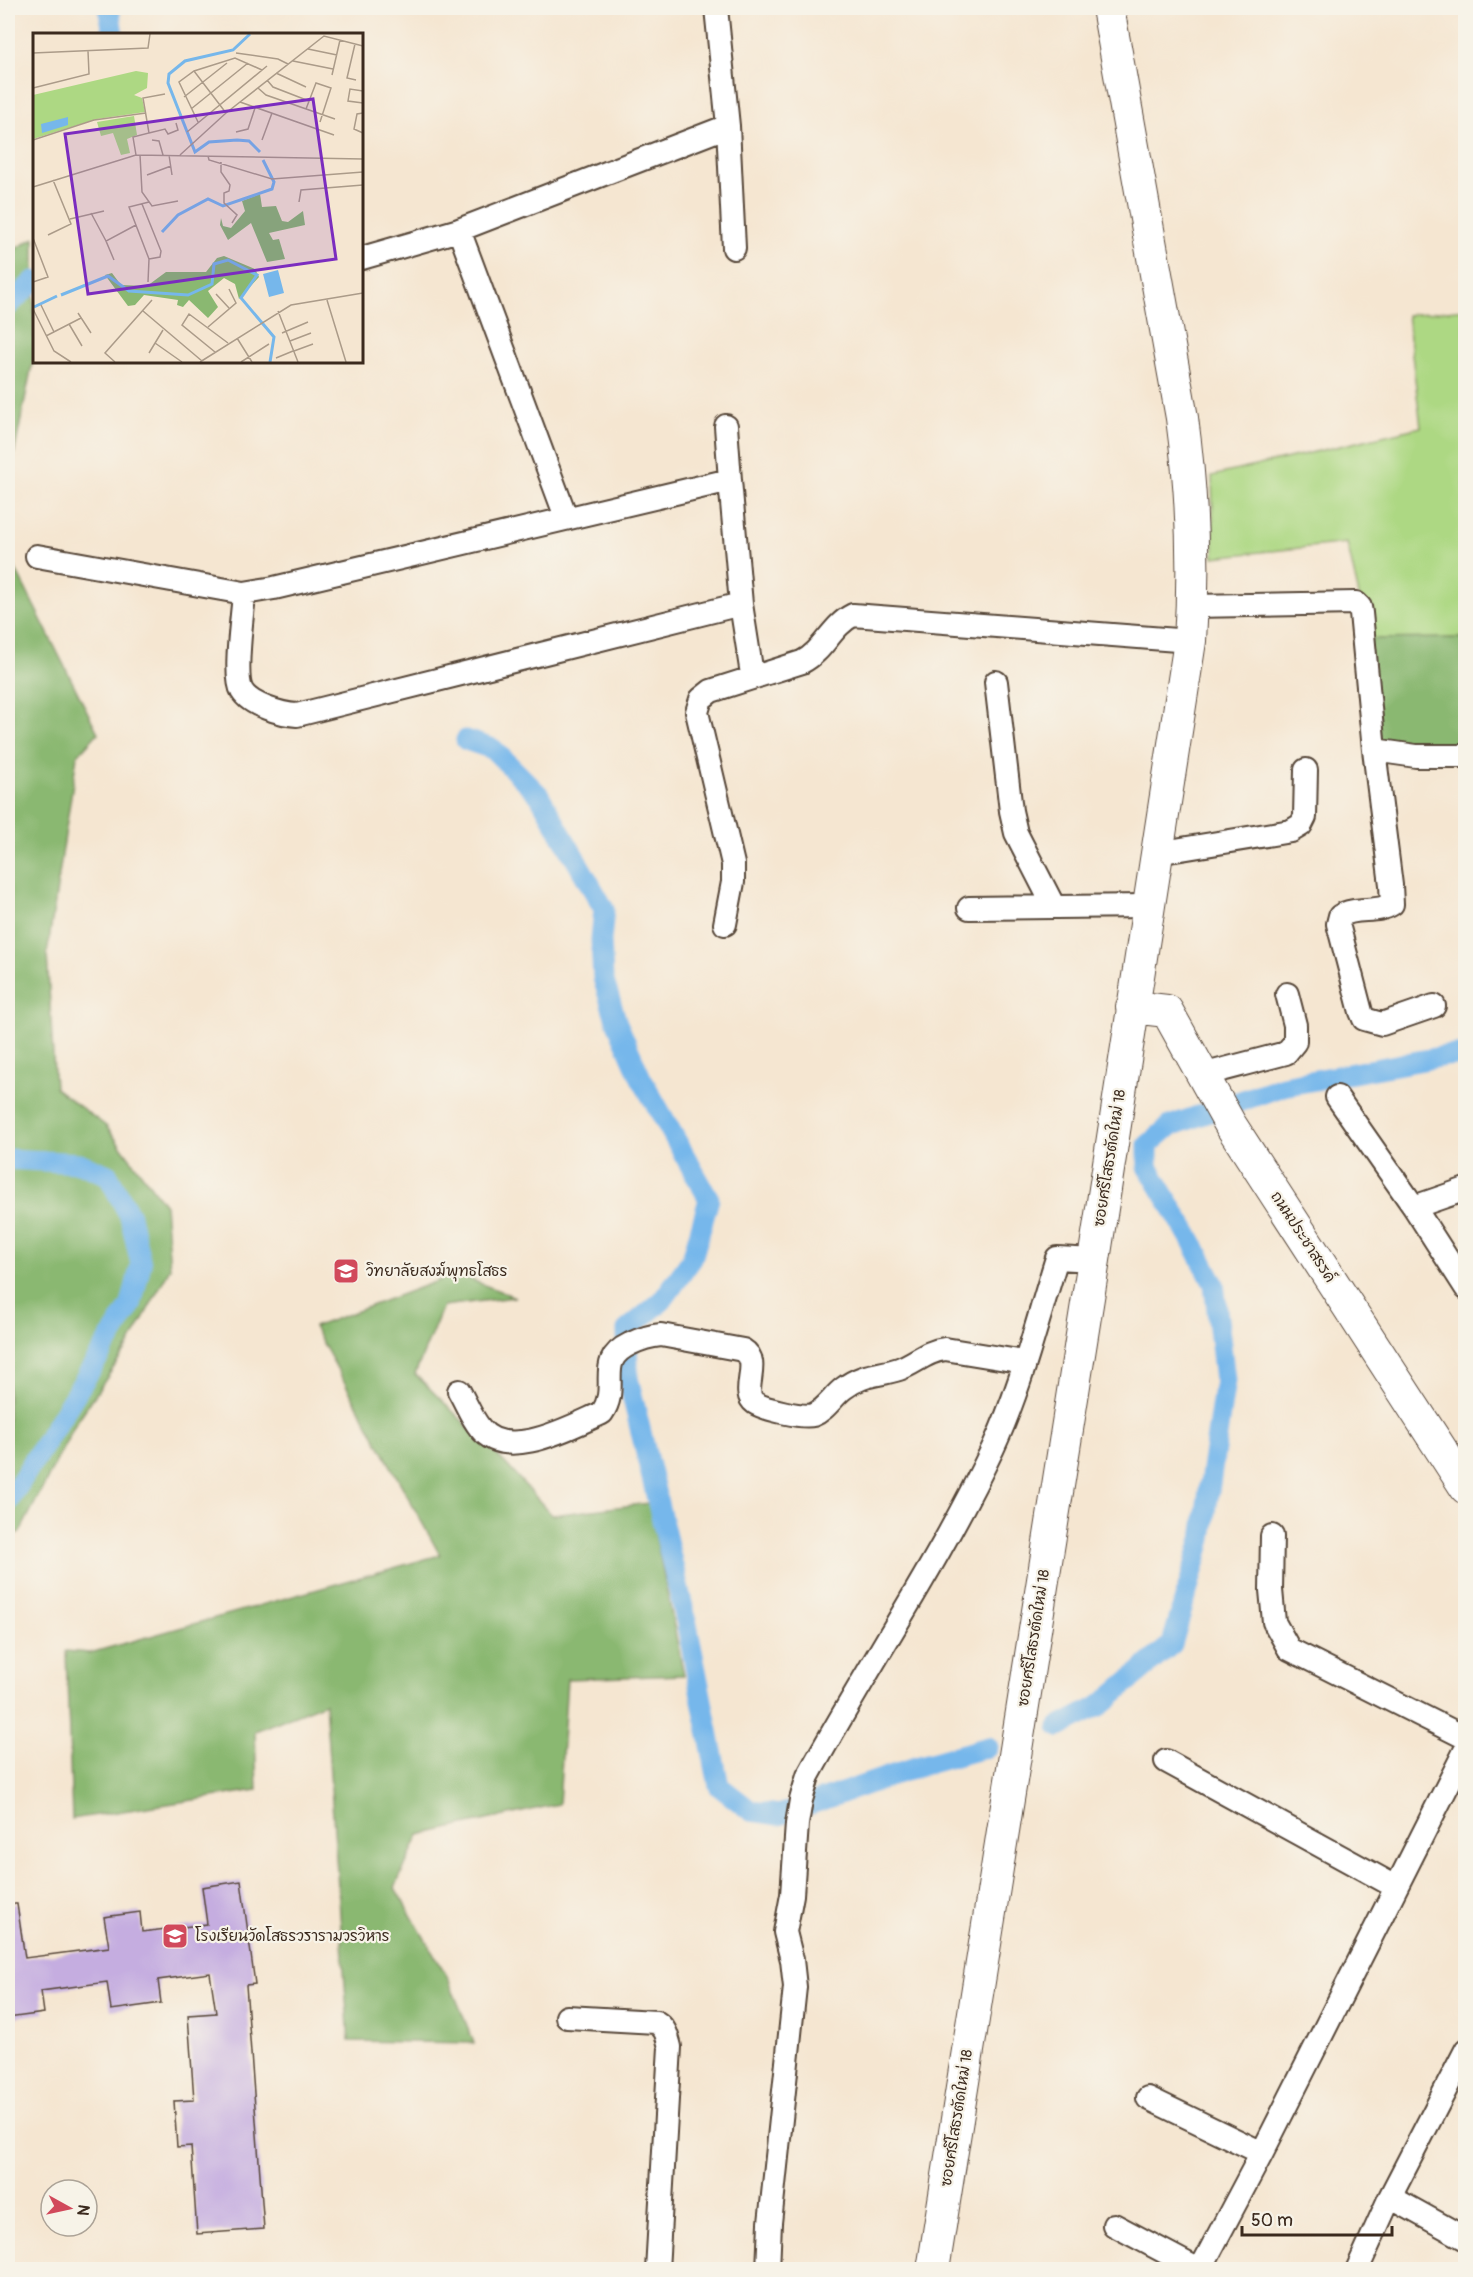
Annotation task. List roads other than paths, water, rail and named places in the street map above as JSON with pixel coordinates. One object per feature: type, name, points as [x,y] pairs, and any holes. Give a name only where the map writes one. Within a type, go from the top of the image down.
[{"type":"street","points":[[716,8],[728,126],[734,248]]},
{"type":"street","name":"ซอยศรีโสธรตัดใหม่ 18","points":[[933,2270],[1190,640],[1191,481],[1182,418],[1108,8]]},
{"type":"street","points":[[363,258],[459,230],[728,126]]},
{"type":"street","points":[[459,230],[566,518]]},
{"type":"street","points":[[726,426],[741,604],[751,668]]},
{"type":"street","points":[[37,556],[244,592],[274,588],[730,480]]},
{"type":"street","points":[[244,592],[238,678],[243,692],[254,701],[281,714],[297,715],[741,604]]},
{"type":"street","points":[[1192,606],[1356,603],[1360,607],[1392,904],[1386,908],[1346,912],[1340,916],[1338,924],[1364,1019],[1382,1024],[1434,1006]]},
{"type":"street","points":[[725,924],[734,882],[733,864],[697,712],[701,699],[711,691],[802,662],[814,656],[843,620],[853,615],[1190,640]]},
{"type":"street","points":[[996,682],[1011,811],[1016,833],[1054,907]]},
{"type":"street","points":[[1374,750],[1416,756],[1466,756]]},
{"type":"street","points":[[1157,853],[1291,831],[1301,825],[1305,817],[1306,770]]},
{"type":"street","points":[[969,908],[1148,906]]},
{"type":"street","points":[[1205,1081],[1286,1053],[1295,1042],[1295,1025],[1287,994]]},
{"type":"street","name":"ถนนประชาสรรค์","points":[[1132,1007],[1167,1011],[1230,1124],[1462,1474]]},
{"type":"street","points":[[1337,1098],[1414,1207],[1466,1288]]},
{"type":"street","points":[[1414,1207],[1466,1189]]},
{"type":"street","points":[[768,2270],[795,1987],[792,1960],[785,1932],[792,1895],[797,1824],[808,1776],[969,1496],[1009,1409],[1057,1258],[1094,1260]]},
{"type":"street","points":[[459,1391],[480,1429],[498,1440],[508,1442],[540,1440],[602,1413],[608,1405],[610,1394],[611,1359],[630,1344],[661,1335],[749,1353],[751,1360],[749,1395],[752,1401],[760,1406],[807,1416],[816,1414],[844,1388],[866,1375],[901,1369],[933,1350],[945,1349],[1024,1362]]},
{"type":"street","points":[[1272,1536],[1271,1590],[1274,1622],[1288,1649],[1466,1738]]},
{"type":"street","points":[[1114,2225],[1199,2270],[1262,2153],[1466,1749]]},
{"type":"street","points":[[1166,1761],[1396,1887]]},
{"type":"street","points":[[567,2017],[656,2022],[663,2026],[667,2034],[670,2048],[657,2270]]},
{"type":"street","points":[[1357,2270],[1390,2197],[1466,2050]]},
{"type":"street","points":[[1148,2098],[1262,2153]]},
{"type":"street","points":[[1390,2197],[1463,2231]]},
{"type":"waterway","points":[[109,8],[113,33]]},
{"type":"waterway","points":[[8,306],[33,282]]},
{"type":"waterway","points":[[466,740],[493,749],[539,795],[604,909],[601,940],[603,978],[617,1023],[641,1078],[709,1199],[692,1259],[662,1301],[627,1330],[628,1378],[686,1620],[719,1786],[751,1811],[779,1815],[916,1767],[988,1747]]},
{"type":"waterway","points":[[1059,1727],[1101,1705],[1172,1644],[1202,1539],[1225,1380],[1214,1284],[1192,1241],[1148,1167],[1148,1145],[1170,1126],[1283,1086],[1466,1054]]},
{"type":"waterway","points":[[8,1159],[79,1163],[108,1175],[130,1216],[141,1264],[131,1305],[8,1502]]},
{"type":"place","name":"วิทยาลัยสงฆ์พุทธโสธร","points":[[346,1271]]},
{"type":"place","name":"โรงเรียนวัดโสธรวรารามวรวิหาร","points":[[175,1936]]}]
